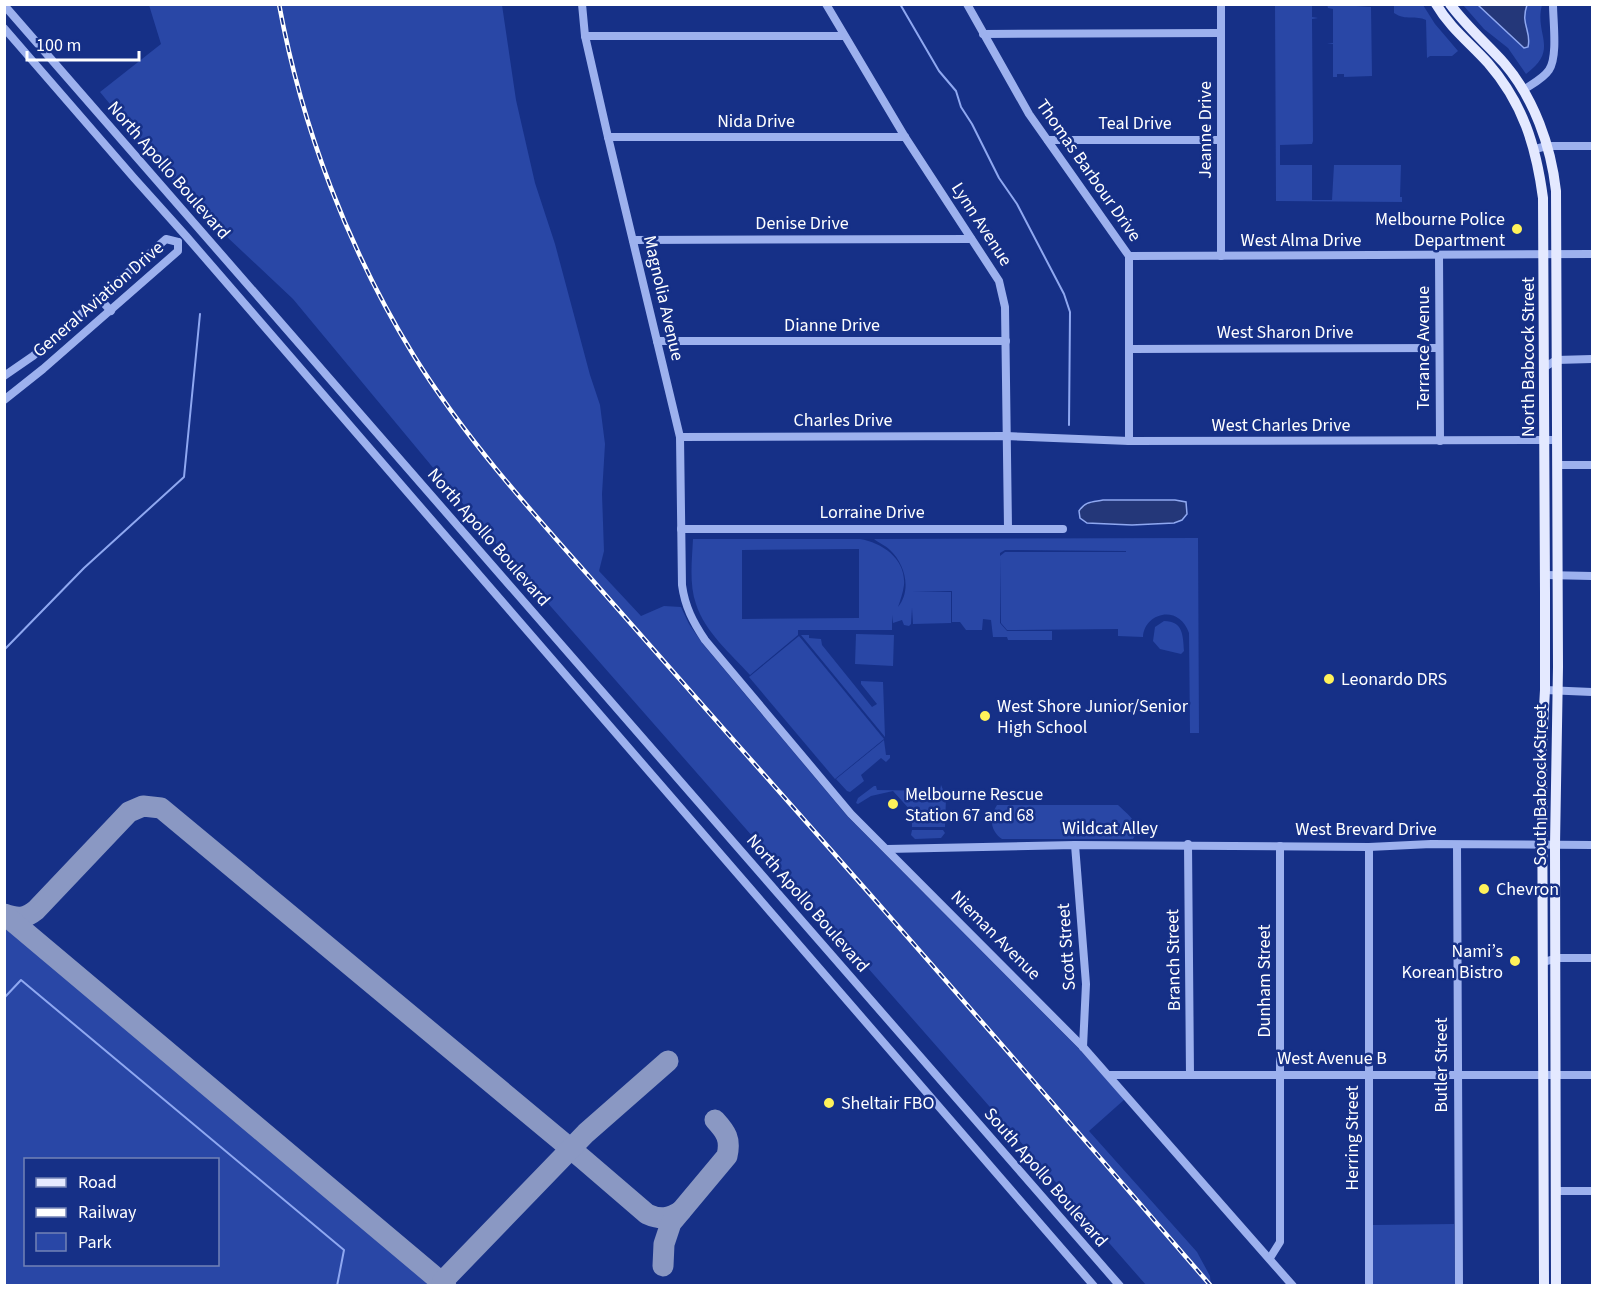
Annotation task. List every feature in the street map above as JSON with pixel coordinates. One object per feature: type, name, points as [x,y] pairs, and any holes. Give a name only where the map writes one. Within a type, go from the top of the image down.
[{"type":"main road","name":"North Babcock Street","points":[[1436,4],[1454,30],[1487,62],[1513,97],[1535,149],[1543,198],[1545,690],[1542,744]]},
{"type":"main road","name":"North Babcock Street","points":[[1450,4],[1466,25],[1505,64],[1537,116],[1554,172],[1556,191],[1556,320]]},
{"type":"main road","name":"South Babcock Street","points":[[1544,1286],[1549,1075],[1557,958],[1555,845],[1556,320]]},
{"type":"main road","name":"South Babcock Street","points":[[1542,744],[1544,962],[1556,1191],[1556,1286]]},
{"type":"street","name":"Magnolia Avenue","points":[[582,4],[585,36],[680,437],[682,585],[685,603]]},
{"type":"street","name":"Lynn Avenue","points":[[826,4],[905,137],[999,281],[1005,307],[1008,528]]},
{"type":"street","name":"Thomas Barbour Drive","points":[[967,4],[1029,114],[1129,256],[1131,349],[1129,441]]},
{"type":"street","name":"Jeanne Drive","points":[[1221,4],[1221,256]]},
{"type":"street","points":[[1523,90],[1544,76],[1550,69],[1554,57],[1553,4]]},
{"type":"street","name":"North Apollo Boulevard","points":[[4,5],[948,1089]]},
{"type":"street","name":"North Apollo Boulevard","points":[[4,28],[925,1088]]},
{"type":"street","points":[[983,34],[1220,33]]},
{"type":"street","points":[[585,36],[844,36]]},
{"type":"street","name":"Nida Drive","points":[[608,137],[905,137]]},
{"type":"street","name":"Teal Drive","points":[[1048,140],[1221,140]]},
{"type":"street","points":[[1535,149],[1547,146],[1593,146]]},
{"type":"street","name":"General Aviation Drive","points":[[178,242],[197,227]]},
{"type":"street","name":"General Aviation Drive","points":[[4,376],[33,356],[166,239],[178,242]]},
{"type":"street","name":"Denise Drive","points":[[633,240],[971,239]]},
{"type":"street","name":"General Aviation Drive","points":[[4,400],[111,311],[178,251],[178,242]]},
{"type":"street","name":"West Alma Drive","points":[[1129,256],[1593,254]]},
{"type":"street","name":"Terrance Avenue","points":[[1439,256],[1440,441]]},
{"type":"street","points":[[99,297],[111,311]]},
{"type":"street","name":"Dianne Drive","points":[[657,341],[1006,341]]},
{"type":"street","name":"West Sharon Drive","points":[[1131,349],[1439,348]]},
{"type":"street","points":[[1545,367],[1556,360],[1593,359]]},
{"type":"street","name":"Charles Drive","points":[[680,437],[1006,436]]},
{"type":"street","name":"West Charles Drive","points":[[1006,436],[1129,441],[1557,440]]},
{"type":"street","points":[[1557,465],[1593,465]]},
{"type":"street","name":"Lorraine Drive","points":[[681,529],[1063,529]]},
{"type":"street","points":[[1545,575],[1593,576]]},
{"type":"street","name":"Nieman Avenue","points":[[685,603],[692,621],[705,640],[851,814],[1083,1047],[1293,1286]]},
{"type":"street","points":[[1545,690],[1593,692]]},
{"type":"street","name":"Wildcat Alley","points":[[887,849],[1188,844]]},
{"type":"street","name":"West Brevard Drive","points":[[1188,844],[1369,847],[1593,845]]},
{"type":"street","name":"Branch Street","points":[[1188,844],[1190,1074]]},
{"type":"street","name":"Scott Street","points":[[1075,845],[1086,984],[1083,1047]]},
{"type":"street","name":"Butler Street","points":[[1457,845],[1459,1286]]},
{"type":"street","name":"Dunham Street","points":[[1270,1258],[1280,1242],[1280,846]]},
{"type":"street","name":"Herring Street","points":[[1369,847],[1369,1286]]},
{"type":"street","points":[[1544,962],[1557,958],[1593,958]]},
{"type":"street","name":"West Avenue B","points":[[1109,1075],[1593,1075]]},
{"type":"street","name":"South Apollo Boulevard","points":[[925,1088],[1094,1286]]},
{"type":"street","name":"South Apollo Boulevard","points":[[948,1089],[1120,1286]]},
{"type":"street","points":[[1556,1191],[1593,1191]]},
{"type":"green space","points":[[1327,4],[1371,7],[1372,76],[1344,77],[1344,74],[1337,74],[1337,77],[1333,77],[1333,44],[1327,44],[1333,43],[1333,9],[1328,8]]},
{"type":"green space","points":[[149,5],[502,5],[516,100],[535,183],[555,244],[600,405],[605,444],[602,494],[604,551],[599,571],[641,616],[664,606],[681,607],[702,643],[848,817],[1079,1049],[1125,1099],[1089,1131],[1197,1252],[1210,1276],[1211,1285],[1146,1285],[503,552],[293,299],[193,205],[100,92],[161,44]]},
{"type":"green space","points":[[1275,5],[1312,5],[1312,17],[1318,18],[1312,19],[1313,141],[1312,144],[1280,145],[1280,165],[1312,165],[1312,200],[1332,200],[1334,165],[1401,165],[1400,197],[1402,197],[1402,202],[1276,201]]},
{"type":"green space","points":[[1394,5],[1423,5],[1435,24],[1458,51],[1452,56],[1427,58],[1426,20],[1398,15],[1394,13]]},
{"type":"green space","points":[[1463,5],[1478,5],[1524,48],[1529,42],[1523,17],[1527,5],[1542,5],[1540,16],[1544,49],[1542,57],[1526,74],[1508,48],[1484,29]]},
{"type":"green space","points":[[1198,538],[1199,733],[1190,733],[1189,633],[1178,618],[1170,615],[1155,617],[1149,622],[1143,637],[1118,636],[1118,629],[1007,630],[1001,623],[1000,557],[1000,623],[1007,631],[1052,631],[1052,640],[1008,640],[1007,637],[993,637],[991,620],[983,619],[982,630],[966,630],[960,622],[952,622],[952,591],[912,591],[951,592],[951,623],[913,624],[912,608],[909,626],[904,625],[902,620],[893,623],[892,615],[892,630],[798,630],[798,635],[750,675],[712,633],[696,604],[692,580],[693,539],[860,539],[885,548],[901,567],[904,585],[898,607],[905,593],[906,585],[903,570],[900,562],[890,550],[874,539]],"holes":[[[859,549],[859,618],[742,619],[742,550]],[[1005,550],[1126,551],[1126,552],[1005,552],[1000,556],[1000,553]]]},
{"type":"green space","points":[[1164,621],[1175,623],[1181,630],[1184,651],[1181,654],[1160,649],[1153,641],[1155,627]]},
{"type":"green space","points":[[856,634],[894,635],[893,666],[855,664]]},
{"type":"green space","points":[[801,635],[821,639],[822,645],[872,707],[877,704],[861,681],[883,682],[885,737]]},
{"type":"green space","points":[[799,636],[884,739],[835,779],[749,677]]},
{"type":"green space","points":[[884,740],[886,755],[890,755],[890,758],[886,762],[881,758],[861,775],[864,781],[850,792],[847,791],[836,779]]},
{"type":"green space","points":[[941,785],[946,797],[945,827],[912,827],[912,812],[893,791],[871,796],[856,803],[858,798],[874,786],[877,790],[940,791]]},
{"type":"green space","points":[[997,805],[1118,805],[1133,820],[1136,834],[1133,839],[1002,839],[995,832],[992,824]]},
{"type":"green space","points":[[912,830],[943,830],[945,833],[941,838],[915,839],[911,835]]},
{"type":"green space","points":[[5,927],[435,1285],[5,1285]]},
{"type":"green space","points":[[1454,1224],[1455,1285],[1373,1285],[1373,1225]]},
{"type":"shaded area","points":[[1478,5],[1527,5],[1525,23],[1529,36],[1528,47],[1524,48]]},
{"type":"shaded area","points":[[1103,500],[1175,500],[1186,502],[1187,514],[1182,520],[1174,523],[1132,525],[1087,523],[1080,518],[1079,511],[1084,505]]},
{"type":"waterway","points":[[900,4],[939,71],[956,91],[961,107],[999,178],[1017,204],[1064,294],[1070,312],[1069,425]]},
{"type":"waterway","points":[[4,650],[84,568],[184,477],[200,314]]},
{"type":"waterway","points":[[4,998],[21,980],[344,1250],[337,1286]]},
{"type":"taxiway","points":[[4,914],[25,917],[32,913],[129,812],[143,806],[161,808],[647,1214],[664,1218],[681,1211]]},
{"type":"taxiway","points":[[5,915],[446,1286]]},
{"type":"taxiway","points":[[442,1282],[586,1133],[668,1061]]},
{"type":"taxiway","points":[[663,1266],[664,1244],[671,1223],[727,1156],[727,1136],[715,1120]]},
{"type":"railway","points":[[279,4],[314,142],[348,230],[390,315],[414,356],[455,416],[547,529],[1055,1105],[1211,1286]]},
{"type":"place","name":"Melbourne Police Department","points":[[1517,229]]},
{"type":"place","name":"Leonardo DRS","points":[[1329,679]]},
{"type":"place","name":"West Shore Junior/Senior High School","points":[[985,716]]},
{"type":"place","name":"Melbourne Rescue Station 67 and 68","points":[[893,804]]},
{"type":"place","name":"Chevron","points":[[1484,889]]},
{"type":"place","name":"Nami’s Korean Bistro","points":[[1515,961]]},
{"type":"place","name":"Sheltair FBO","points":[[829,1103]]}]
